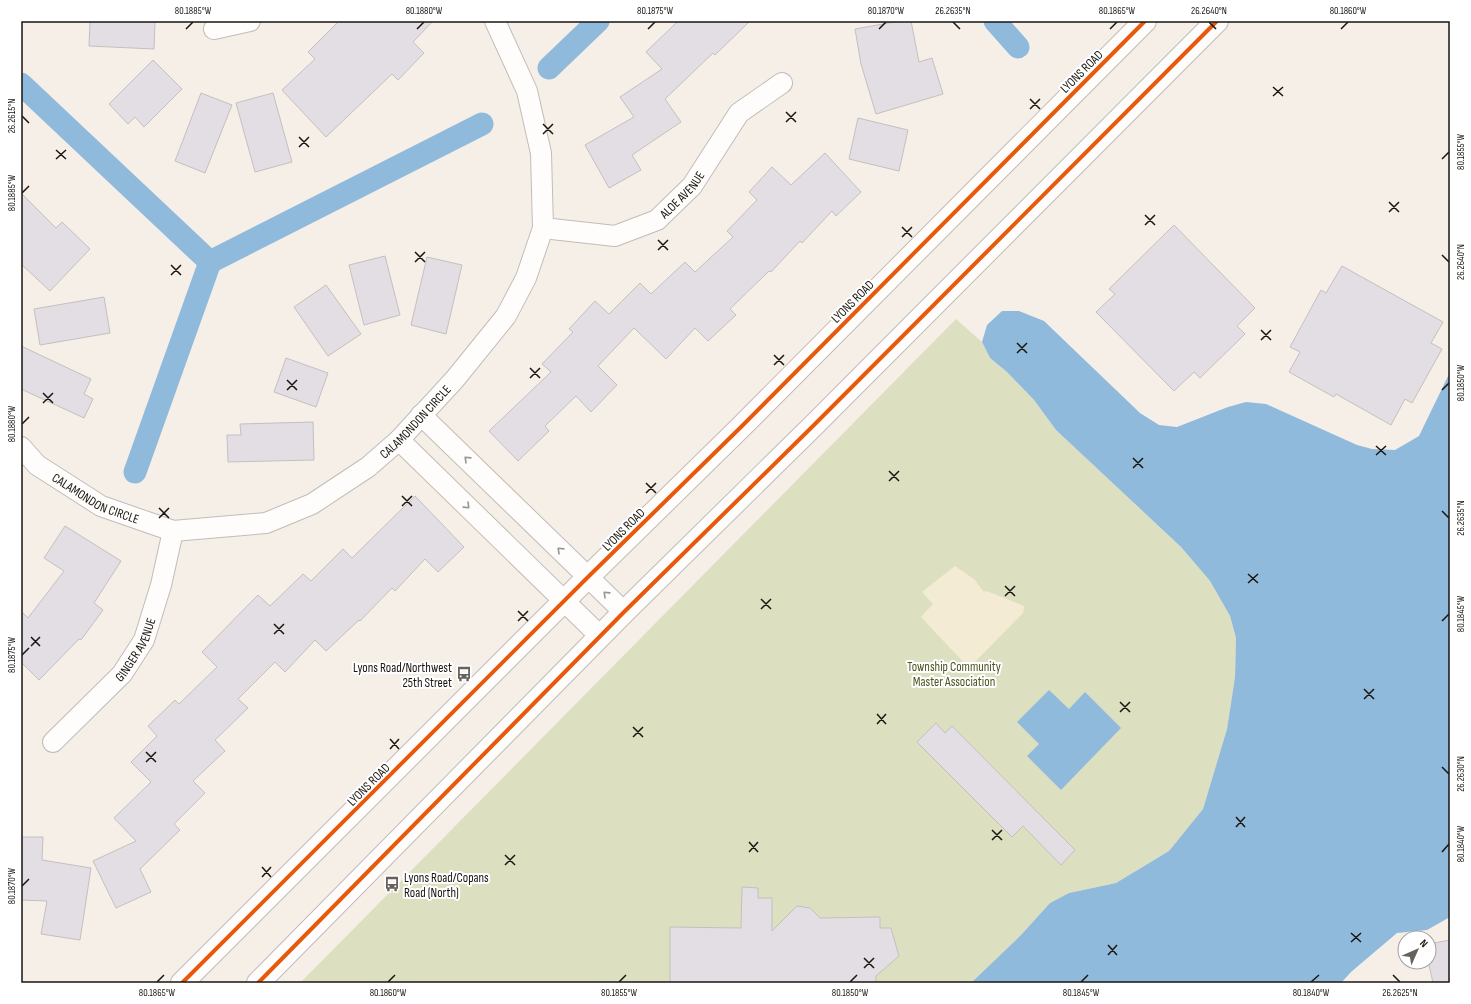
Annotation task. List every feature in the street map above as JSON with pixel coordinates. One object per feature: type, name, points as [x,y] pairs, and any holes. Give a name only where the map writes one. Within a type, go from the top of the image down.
[{"type":"main road","name":"LYONS ROAD","points":[[182,983],[565,602],[588,577],[741,427],[1145,21]]},
{"type":"main road","points":[[258,983],[600,636],[808,431],[1217,21]]},
{"type":"street","points":[[214,29],[250,21]]},
{"type":"street","name":"CALAMONDON CIRCLE","points":[[21,448],[37,465],[101,506],[173,531],[266,523],[312,504],[368,467],[399,440],[455,379],[506,316],[526,278],[543,228],[541,153],[527,91],[495,21]]},
{"type":"street","name":"ALOE AVENUE","points":[[543,228],[615,236],[657,220],[692,186],[738,113],[782,83]]},
{"type":"street","points":[[422,415],[624,612]]},
{"type":"street","points":[[399,440],[600,636]]},
{"type":"street","name":"GINGER AVENUE","points":[[53,742],[122,674],[144,640],[161,585],[173,531]]},
{"type":"green space","name":"Township Community Master Association","points":[[956,319],[982,342],[990,358],[1007,372],[1034,400],[1056,430],[1181,547],[1210,581],[1230,616],[1236,638],[1235,677],[1227,729],[1203,809],[1169,851],[1116,883],[1069,893],[1050,903],[1021,935],[971,983],[300,983]]},
{"type":"sand","points":[[955,566],[975,580],[983,591],[1024,606],[1023,613],[969,668],[921,617],[933,604],[922,592]]},
{"type":"water","points":[[1002,311],[1019,311],[1044,321],[1140,413],[1159,425],[1177,427],[1228,407],[1246,402],[1266,404],[1357,445],[1372,449],[1395,450],[1419,436],[1450,372],[1450,917],[1427,930],[1397,930],[1397,933],[1351,972],[1341,983],[971,983],[1021,935],[1050,903],[1069,893],[1116,883],[1169,851],[1203,809],[1227,729],[1235,677],[1236,638],[1230,616],[1210,581],[1181,547],[1056,430],[1034,400],[1007,372],[990,358],[982,342],[987,325]]},
{"type":"water","points":[[1049,690],[1069,709],[1085,692],[1121,728],[1061,790],[1027,756],[1039,744],[1017,722]]},
{"type":"building","points":[[90,21],[155,21],[154,49],[89,46]]},
{"type":"building","points":[[339,21],[433,21],[413,42],[424,53],[398,80],[392,74],[326,137],[282,90],[315,59],[308,52]]},
{"type":"building","points":[[678,21],[750,21],[715,55],[713,53],[665,99],[681,122],[632,155],[641,170],[609,188],[585,145],[634,117],[620,97],[662,69],[646,52]]},
{"type":"building","points":[[900,21],[911,21],[919,62],[932,58],[943,94],[876,114],[861,64],[855,29]]},
{"type":"building","points":[[153,60],[182,89],[144,127],[135,117],[128,124],[109,104]]},
{"type":"building","points":[[201,93],[232,105],[205,173],[175,161]]},
{"type":"building","points":[[273,93],[292,162],[255,172],[236,103]]},
{"type":"building","points":[[858,118],[908,130],[899,171],[849,159]]},
{"type":"building","points":[[825,153],[861,192],[836,216],[832,211],[802,243],[800,241],[771,272],[769,271],[730,309],[736,315],[708,341],[695,328],[666,359],[634,328],[598,366],[617,385],[591,412],[576,396],[545,426],[549,431],[518,461],[489,431],[551,372],[542,364],[573,332],[569,329],[595,301],[609,314],[640,283],[651,294],[685,262],[695,272],[733,237],[727,231],[757,200],[749,192],[772,167],[791,185]]},
{"type":"building","points":[[21,193],[56,228],[62,222],[90,249],[50,291],[21,264]]},
{"type":"building","points":[[1174,225],[1255,308],[1237,326],[1245,334],[1200,378],[1194,372],[1174,391],[1096,312],[1115,294],[1109,289]]},
{"type":"building","points":[[385,256],[400,315],[364,325],[349,265]]},
{"type":"building","points":[[427,257],[462,265],[446,334],[411,325]]},
{"type":"building","points":[[1342,266],[1443,322],[1431,343],[1442,349],[1412,403],[1405,399],[1391,425],[1336,394],[1334,397],[1289,372],[1300,352],[1290,347],[1321,290],[1326,293]]},
{"type":"building","points":[[326,285],[361,334],[328,356],[294,307]]},
{"type":"building","points":[[104,297],[110,333],[40,345],[34,309]]},
{"type":"building","points":[[21,346],[91,379],[84,394],[93,399],[84,418],[21,389]]},
{"type":"building","points":[[286,358],[328,373],[316,407],[274,392]]},
{"type":"building","points":[[313,422],[314,460],[228,462],[227,435],[241,435],[240,424]]},
{"type":"building","points":[[415,496],[464,547],[438,572],[425,559],[395,591],[392,588],[360,621],[359,620],[326,651],[315,640],[285,672],[275,662],[238,699],[248,708],[215,740],[225,751],[193,781],[205,793],[174,824],[180,830],[140,869],[151,892],[116,908],[93,861],[136,841],[114,818],[151,782],[131,762],[157,736],[148,726],[175,700],[179,704],[217,667],[202,652],[258,595],[270,606],[303,574],[311,581],[343,549],[352,558]]},
{"type":"building","points":[[65,526],[121,561],[94,603],[103,610],[81,640],[79,639],[39,680],[21,662],[21,611],[28,618],[64,571],[44,558]]},
{"type":"building","points":[[936,723],[945,733],[952,726],[1075,850],[1061,865],[1023,826],[1012,837],[917,742]]},
{"type":"building","points":[[21,837],[43,837],[42,860],[91,868],[80,940],[41,934],[47,901],[21,900]]},
{"type":"building","points":[[742,887],[758,888],[758,898],[772,898],[772,931],[797,906],[810,908],[820,918],[880,917],[880,928],[891,928],[899,956],[876,976],[876,983],[670,983],[670,927],[741,928]]},
{"type":"building","points":[[1450,940],[1450,983],[1433,983],[1430,970],[1437,970],[1437,942]]},
{"type":"waterway","points":[[549,68],[598,21]]},
{"type":"waterway","points":[[995,21],[1018,47]]},
{"type":"waterway","points":[[21,84],[210,262],[135,472]]},
{"type":"waterway","points":[[210,262],[482,124]]},
{"type":"cycle path","points":[[182,983],[588,577],[741,427],[1145,21]]},
{"type":"cycle path","points":[[258,983],[624,612],[813,426],[1217,21]]},
{"type":"place","name":"Lyons Road/Northwest 25th Street","points":[[464,674]]},
{"type":"place","name":"Lyons Road/Copans Road (North)","points":[[392,884]]}]
